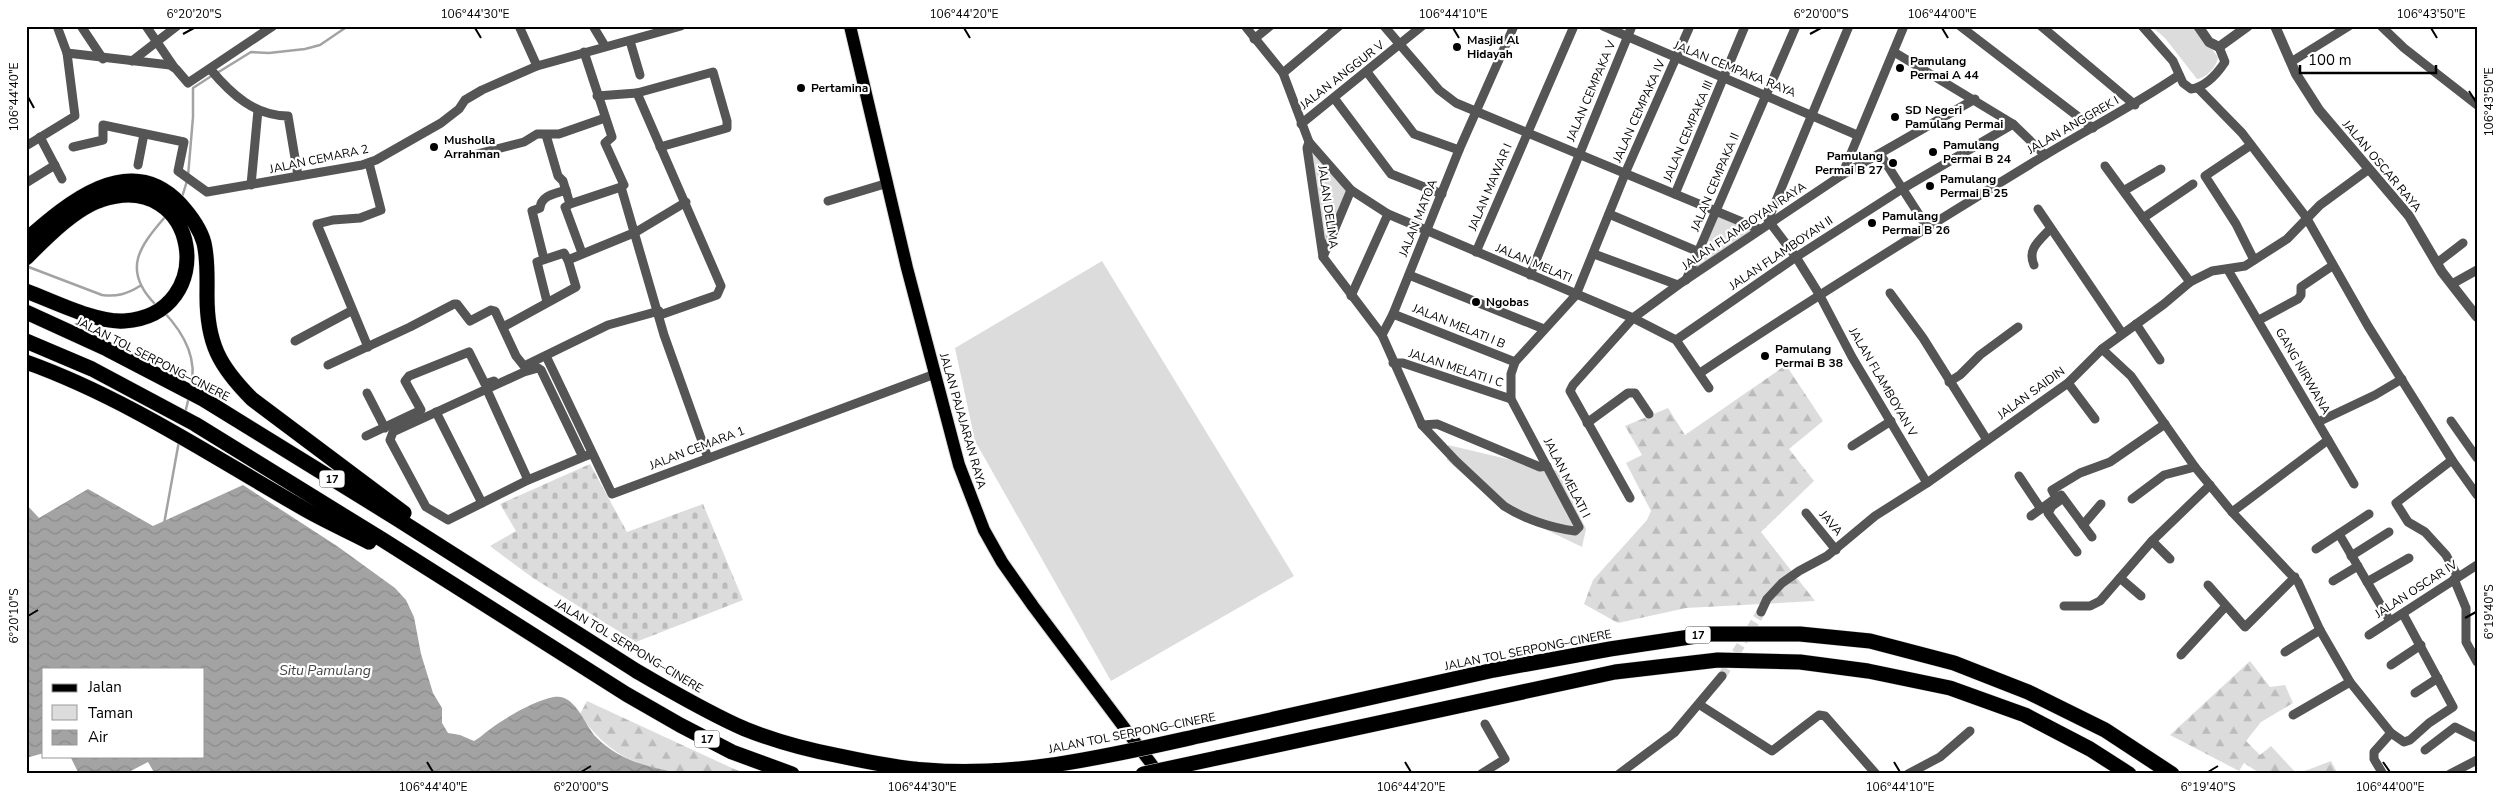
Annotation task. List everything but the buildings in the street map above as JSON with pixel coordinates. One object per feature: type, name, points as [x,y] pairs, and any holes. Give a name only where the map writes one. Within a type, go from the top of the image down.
[{"type":"highway","points":[[26,240],[73,201],[96,188],[119,182],[141,183],[162,189],[175,199],[190,215],[203,241],[208,268],[209,324],[215,351],[230,378],[252,399],[370,486],[462,560]]},
{"type":"highway","points":[[26,258],[54,232],[100,200],[137,195],[156,200],[170,211],[181,225],[188,244],[188,266],[181,286],[168,304],[153,314],[138,320],[122,322],[105,319],[26,291]]},
{"type":"highway","name":"JALAN TOL SERPONG–CINERE","points":[[26,312],[107,349],[203,399],[638,672],[692,702],[746,729],[812,750],[879,765],[927,770],[980,771],[1038,767],[1119,753],[1494,670],[1610,649],[1710,634],[1800,634],[1870,641],[1954,663],[2028,692],[2105,730],[2172,774]]},
{"type":"highway","name":"17","points":[[26,341],[92,369],[194,424],[453,584],[626,694],[732,752],[792,774]]},
{"type":"highway","points":[[26,362],[42,367],[86,387],[162,426],[304,508],[453,584]]},
{"type":"highway","name":"17","points":[[1144,774],[1615,672],[1727,660],[1800,662],[1868,670],[1950,688],[2025,715],[2090,749],[2129,774]]},
{"type":"main road","name":"JALAN PAJAJARAN RAYA","points":[[850,26],[907,268],[959,465],[984,530],[1002,562],[1158,774]]},
{"type":"street","points":[[26,146],[75,116],[67,53],[58,26]]},
{"type":"street","points":[[81,26],[103,59]]},
{"type":"street","points":[[146,26],[174,67],[188,83],[211,70],[273,26]]},
{"type":"street","points":[[132,61],[177,26]]},
{"type":"street","points":[[519,26],[538,66]]},
{"type":"street","points":[[593,26],[605,46]]},
{"type":"street","name":"JALAN CEMARA 2","points":[[144,134],[184,142],[185,176],[207,192],[369,163],[441,124],[459,109],[465,100],[482,90],[538,66],[605,46],[630,41],[663,29],[681,26]]},
{"type":"street","name":"JALAN DELIMA","points":[[1245,26],[1283,74],[1308,142],[1307,148],[1323,257],[1382,335]]},
{"type":"street","points":[[1254,39],[1270,26]]},
{"type":"street","points":[[1283,74],[1339,26]]},
{"type":"street","points":[[1384,26],[1444,95],[1456,103],[1477,110],[1759,229]]},
{"type":"street","name":"JALAN ANGGUR V","points":[[1301,124],[1400,46],[1422,26]]},
{"type":"street","name":"JALAN MATOA","points":[[1382,335],[1393,314],[1459,150],[1514,26]]},
{"type":"street","name":"JALAN MAWAR I","points":[[1476,252],[1574,26]]},
{"type":"street","name":"JALAN CEMPAKA RAYA","points":[[1603,26],[1676,59],[1766,94],[1857,135]]},
{"type":"street","name":"JALAN CEMPAKA V","points":[[1530,275],[1632,26]]},
{"type":"street","name":"JALAN CEMPAKA IV","points":[[1576,295],[1625,174],[1690,26]]},
{"type":"street","name":"JALAN CEMPAKA III","points":[[1675,194],[1745,26]]},
{"type":"street","name":"JALAN CEMPAKA II","points":[[1682,283],[1699,252],[1796,26]]},
{"type":"street","points":[[1769,222],[1769,217],[1849,26]]},
{"type":"street","points":[[1842,175],[1857,135],[1904,26]]},
{"type":"street","points":[[1960,26],[2093,128]]},
{"type":"street","points":[[2041,26],[2135,104]]},
{"type":"street","points":[[2142,26],[2173,61],[2179,76],[2188,88],[2198,88],[2210,79],[2225,62],[2219,47],[2209,42],[2198,26]]},
{"type":"street","points":[[2219,47],[2248,26]]},
{"type":"street","name":"JALAN OSCAR RAYA","points":[[2275,26],[2291,62],[2319,110],[2409,216],[2437,264],[2477,317]]},
{"type":"street","points":[[2291,62],[2349,26]]},
{"type":"street","points":[[2381,26],[2404,48],[2477,105]]},
{"type":"street","points":[[630,41],[640,74]]},
{"type":"street","points":[[584,52],[612,138],[605,142],[624,185],[621,187],[636,232],[664,335],[708,458]]},
{"type":"street","points":[[1894,52],[1975,99],[2013,124],[2045,155]]},
{"type":"street","points":[[67,53],[174,67]]},
{"type":"street","points":[[211,70],[219,80],[247,105],[258,110],[288,116],[298,176]]},
{"type":"street","points":[[597,96],[637,93],[711,72],[715,75],[727,121],[727,128],[660,147]]},
{"type":"street","points":[[1367,72],[1414,134],[1459,150]]},
{"type":"street","name":"JALAN ANGGREK I","points":[[1819,294],[2045,155],[2135,104],[2179,76]]},
{"type":"street","points":[[2198,88],[2251,145],[2306,218],[2332,266],[2452,460],[2476,490]]},
{"type":"street","points":[[366,436],[420,410],[405,381],[409,376],[469,352],[484,382],[487,384],[608,326],[717,295],[721,288],[686,202],[637,93]]},
{"type":"street","points":[[1334,98],[1391,174],[1442,194]]},
{"type":"street","name":"JALAN FLAMBOYAN RAYA","points":[[1587,423],[1570,391],[1633,318],[1769,222],[1842,175],[1975,99]]},
{"type":"street","points":[[251,185],[258,110]]},
{"type":"street","points":[[473,155],[524,142],[537,134],[559,134],[605,118]]},
{"type":"street","name":"JALAN FLAMBOYAN II","points":[[1676,340],[1796,256],[1902,189],[2013,124]]},
{"type":"street","points":[[73,148],[103,140],[103,125],[144,134],[138,165]]},
{"type":"street","points":[[546,135],[558,176],[561,178],[570,204]]},
{"type":"street","points":[[40,137],[62,179]]},
{"type":"street","name":"JALAN MELATI","points":[[1308,142],[1351,190],[1388,214],[1633,318],[1676,340]]},
{"type":"street","points":[[2251,145],[2205,176],[2236,224],[2254,260]]},
{"type":"street","points":[[1880,154],[1927,227]]},
{"type":"street","points":[[368,347],[351,311],[317,224],[334,220],[360,218],[382,210],[369,163]]},
{"type":"street","points":[[26,182],[55,165]]},
{"type":"street","points":[[2105,166],[2125,190],[2190,282]]},
{"type":"street","points":[[2125,190],[2161,169]]},
{"type":"street","name":"JALAN SAIDIN","points":[[1761,612],[1767,599],[1782,583],[1836,550],[1875,516],[1927,483],[2068,383],[2102,349],[2190,282],[2212,271],[2245,266],[2287,239],[2320,205],[2369,170]]},
{"type":"street","points":[[828,201],[888,183]]},
{"type":"street","points":[[2143,218],[2193,184]]},
{"type":"street","points":[[582,253],[565,208],[570,204],[621,187]]},
{"type":"street","points":[[544,258],[532,211],[540,208],[542,200],[545,198],[566,190]]},
{"type":"street","points":[[1323,257],[1351,190]]},
{"type":"street","points":[[568,260],[636,232],[686,202]]},
{"type":"street","points":[[2038,209],[2122,333]]},
{"type":"street","points":[[1351,296],[1388,214]]},
{"type":"street","points":[[1609,214],[1699,252]]},
{"type":"street","name":"JALAN FLAMBOYAN V","points":[[1769,222],[1796,256],[1819,294],[1852,357],[1927,483]]},
{"type":"street","points":[[2034,265],[2030,255],[2032,249],[2050,229]]},
{"type":"street","points":[[2437,264],[2463,242]]},
{"type":"street","points":[[503,327],[576,286],[564,253],[544,258],[536,264],[547,302]]},
{"type":"street","points":[[1594,254],[1682,283]]},
{"type":"street","points":[[2259,320],[2298,299],[2301,296],[2301,286],[2332,266]]},
{"type":"street","name":"GANG NIRWANA","points":[[2228,270],[2354,484]]},
{"type":"street","points":[[2452,284],[2477,270]]},
{"type":"street","points":[[1409,275],[1544,329]]},
{"type":"street","points":[[1890,293],[1923,338],[1987,440]]},
{"type":"street","points":[[1700,373],[1819,294]]},
{"type":"street","points":[[1515,362],[1576,295]]},
{"type":"street","points":[[328,365],[456,304],[470,321],[493,310],[516,356],[524,366]]},
{"type":"street","points":[[295,341],[351,311]]},
{"type":"street","name":"JALAN MELATI I B","points":[[1393,314],[1515,362]]},
{"type":"street","points":[[2136,324],[2160,360]]},
{"type":"street","points":[[1949,382],[1960,375],[1980,355],[2018,327]]},
{"type":"street","name":"JALAN MELATI I","points":[[1382,335],[1422,425],[1456,461],[1504,506],[1512,511],[1557,528],[1577,530],[1578,526],[1511,399],[1511,374],[1515,362]]},
{"type":"street","points":[[1676,340],[1709,388]]},
{"type":"street","points":[[2102,349],[2131,376],[2195,467],[2232,512],[2295,577],[2320,630],[2350,682],[2400,742],[2410,740],[2429,723],[2452,708],[2421,645],[2403,614]]},
{"type":"street","name":"JALAN CEMARA 1","points":[[546,356],[587,456],[612,494],[935,374]]},
{"type":"street","name":"JALAN MELATI I C","points":[[1393,363],[1403,363],[1511,399]]},
{"type":"street","points":[[536,368],[541,370],[587,456],[528,480],[448,520],[426,507],[390,440],[393,432],[536,368]]},
{"type":"street","points":[[2318,422],[2375,395],[2402,379]]},
{"type":"street","points":[[2068,383],[2095,419]]},
{"type":"street","points":[[486,390],[528,480]]},
{"type":"street","points":[[366,392],[385,428]]},
{"type":"street","points":[[1630,498],[1587,423],[1628,393],[1638,395],[1649,414]]},
{"type":"street","points":[[436,412],[482,503]]},
{"type":"street","points":[[1852,446],[1891,421]]},
{"type":"street","points":[[2451,421],[2477,458]]},
{"type":"street","points":[[1422,425],[1437,424],[1540,466],[1547,466]]},
{"type":"street","points":[[2031,516],[2056,498],[2051,490],[2080,473],[2110,462],[2165,424]]},
{"type":"street","points":[[2232,512],[2328,440]]},
{"type":"street","points":[[2452,460],[2396,503],[2410,524],[2425,532],[2446,555],[2466,608],[2466,642],[2477,662]]},
{"type":"street","points":[[2132,498],[2164,475],[2195,467]]},
{"type":"street","points":[[2019,476],[2041,509]]},
{"type":"street","points":[[2064,606],[2082,607],[2096,603],[2152,541],[2210,485]]},
{"type":"street","points":[[2058,486],[2057,490],[2092,537]]},
{"type":"street","points":[[2064,498],[2052,506],[2048,512],[2077,552]]},
{"type":"street","points":[[2083,525],[2101,504]]},
{"type":"street","name":"JAVA","points":[[1806,513],[1836,550]]},
{"type":"street","points":[[2316,549],[2369,514]]},
{"type":"street","points":[[2352,556],[2389,532]]},
{"type":"street","points":[[2339,534],[2390,621]]},
{"type":"street","points":[[2152,541],[2170,560]]},
{"type":"street","points":[[2367,582],[2409,558]]},
{"type":"street","points":[[2332,582],[2358,566]]},
{"type":"street","name":"JALAN OSCAR IV","points":[[2369,635],[2477,566]]},
{"type":"street","points":[[2208,585],[2244,626],[2248,626],[2295,577]]},
{"type":"street","points":[[2120,578],[2141,596]]},
{"type":"street","points":[[2181,655],[2226,606]]},
{"type":"street","points":[[2284,652],[2320,630]]},
{"type":"street","points":[[2391,665],[2421,645]]},
{"type":"street","points":[[1622,773],[1674,733],[1700,705],[1722,676]]},
{"type":"street","points":[[2415,693],[2438,678]]},
{"type":"street","points":[[2293,715],[2350,682]]},
{"type":"street","points":[[1700,705],[1772,751],[1822,715],[1849,742],[1876,774]]},
{"type":"street","points":[[1481,774],[1505,759],[1485,724]]},
{"type":"street","points":[[2425,750],[2455,727],[2477,738]]},
{"type":"street","points":[[1908,774],[1940,757],[1957,745],[1970,731]]},
{"type":"street","points":[[2383,774],[2374,759],[2374,752],[2391,733]]},
{"type":"street","points":[[2450,774],[2477,760]]},
{"type":"green space","points":[[2151,26],[2193,26],[2218,57],[2216,65],[2207,74],[2197,79],[2165,38]]},
{"type":"green space","points":[[1309,142],[1351,190],[1321,253]]},
{"type":"green space","points":[[1718,213],[1756,228],[1692,271]]},
{"type":"green space","points":[[1102,261],[1294,576],[1111,681],[975,441],[955,348]]},
{"type":"green space","points":[[1786,365],[1823,421],[1789,449],[1814,481],[1761,532],[1815,601],[1686,608],[1618,623],[1584,604],[1593,580],[1647,520],[1651,511],[1626,463],[1642,455],[1625,426],[1668,408],[1685,435]]},
{"type":"green space","points":[[1448,445],[1558,471],[1586,529],[1582,547],[1503,509],[1447,460]]},
{"type":"green space","points":[[590,464],[627,532],[703,504],[743,600],[636,642],[533,578],[490,546],[516,531],[500,504]]},
{"type":"green space","points":[[2250,661],[2270,687],[2285,685],[2293,703],[2261,722],[2246,741],[2260,755],[2271,746],[2297,774],[2261,774],[2244,763],[2239,771],[2170,735]]},
{"type":"green space","points":[[587,701],[748,774],[676,772],[654,768],[634,761],[614,750],[596,735],[580,714]]},
{"type":"green space","points":[[2331,761],[2338,774],[2297,774]]},
{"type":"water","name":"Situ Pamulang","points":[[243,485],[337,546],[395,588],[406,600],[414,617],[421,654],[433,693],[442,708],[442,723],[448,733],[460,735],[474,741],[520,710],[547,699],[561,697],[573,704],[596,737],[615,752],[636,762],[683,774],[155,774],[148,762],[125,774],[79,774],[71,758],[205,758],[205,668],[42,668],[42,754],[26,758],[26,504],[39,518],[88,489],[153,526]]},
{"type":"waterway","points":[[217,73],[251,52],[269,53],[305,49],[320,45],[348,26]]},
{"type":"waterway","points":[[188,176],[193,117],[193,88],[213,75]]},
{"type":"waterway","points":[[182,197],[187,181]]},
{"type":"waterway","points":[[155,304],[145,292],[139,280],[138,259],[148,238],[165,217]]},
{"type":"waterway","points":[[26,266],[102,295],[122,294],[140,286]]},
{"type":"waterway","points":[[163,311],[177,328],[187,346],[192,365],[191,386]]},
{"type":"waterway","points":[[185,413],[189,397]]},
{"type":"waterway","points":[[164,524],[179,441]]},
{"type":"tunnel","points":[[1722,676],[1761,612]]},
{"type":"place","name":"Masjid Al Hidayah","points":[[1457,47]]},
{"type":"place","name":"Pamulang Permai A 44","points":[[1900,68]]},
{"type":"place","name":"Pertamina","points":[[801,88]]},
{"type":"place","name":"SD Negeri Pamulang Permai","points":[[1895,117]]},
{"type":"place","name":"Musholla Arrahman","points":[[434,147]]},
{"type":"place","name":"Pamulang Permai B 24","points":[[1933,152]]},
{"type":"place","name":"Pamulang Permai B 27","points":[[1893,163]]},
{"type":"place","name":"Pamulang Permai B 25","points":[[1930,186]]},
{"type":"place","name":"Pamulang Permai B 26","points":[[1872,223]]},
{"type":"place","name":"Ngobas","points":[[1476,302]]},
{"type":"place","name":"Pamulang Permai B 38","points":[[1765,356]]}]
